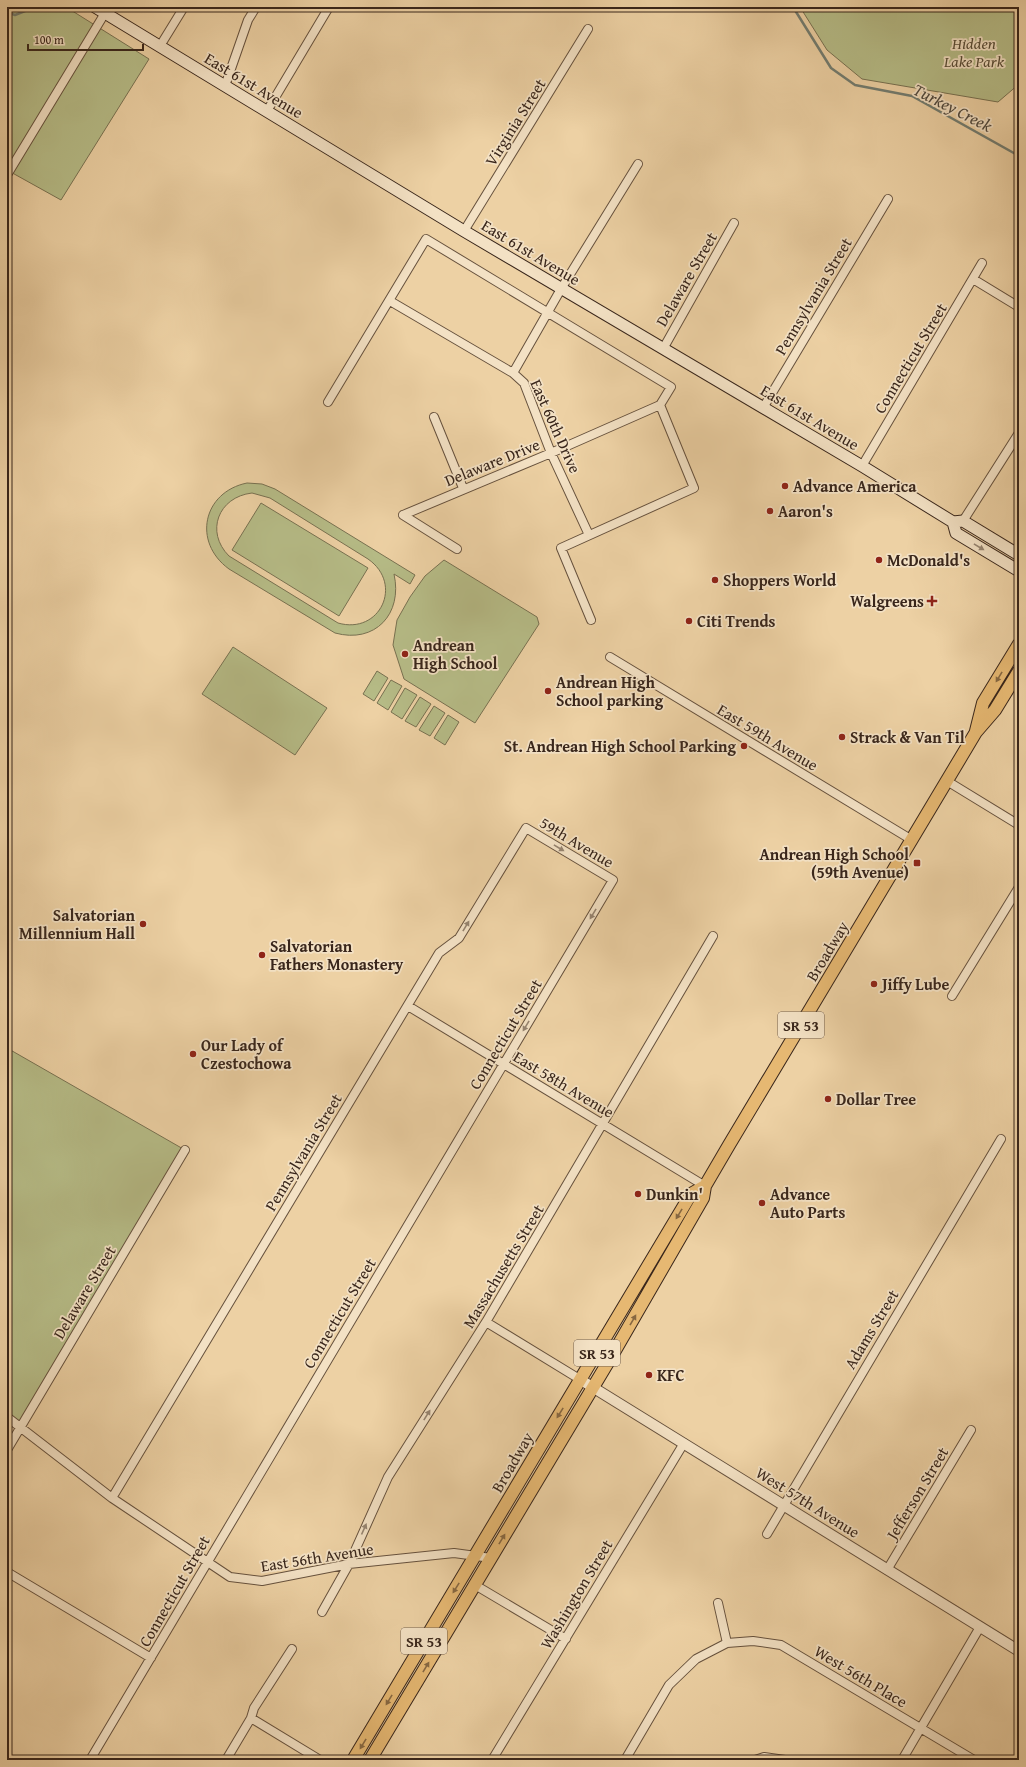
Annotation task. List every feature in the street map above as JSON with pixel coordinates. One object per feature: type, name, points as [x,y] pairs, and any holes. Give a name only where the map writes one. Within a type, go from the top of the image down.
[{"type":"main road","name":"East 61st Avenue","points":[[95,7],[464,231],[862,466],[958,522],[1019,555]]},
{"type":"main road","name":"East 61st Avenue","points":[[958,522],[956,533],[1019,571]]},
{"type":"main road","name":"Broadway","points":[[976,732],[983,703],[1019,644]]},
{"type":"main road","name":"Broadway","points":[[370,1760],[593,1388],[703,1198],[705,1186],[976,732],[996,710],[1019,671]]},
{"type":"main road","name":"Broadway","points":[[353,1760],[477,1555],[691,1194],[705,1186]]},
{"type":"street","points":[[160,46],[184,7]]},
{"type":"street","points":[[225,86],[248,20],[256,7]]},
{"type":"street","points":[[267,111],[329,7]]},
{"type":"street","points":[[7,175],[105,13]]},
{"type":"street","name":"Virginia Street","points":[[464,231],[588,29]]},
{"type":"street","points":[[513,373],[561,288],[638,164]]},
{"type":"street","name":"Pennsylvania Street","points":[[763,408],[888,199]]},
{"type":"street","name":"Delaware Street","points":[[663,348],[734,223]]},
{"type":"street","points":[[328,402],[426,239],[671,387],[660,405],[694,488],[561,548],[591,620]]},
{"type":"street","name":"Connecticut Street","points":[[862,466],[982,263]]},
{"type":"street","points":[[973,279],[1019,307]]},
{"type":"street","name":"East 60th Drive","points":[[390,301],[513,373],[524,383],[551,453],[589,535]]},
{"type":"street","name":"Delaware Drive","points":[[458,549],[403,515],[464,488],[551,453],[660,405]]},
{"type":"street","points":[[434,417],[464,488]]},
{"type":"street","points":[[958,522],[1019,433]]},
{"type":"street","name":"East 59th Avenue","points":[[610,657],[912,840]]},
{"type":"street","points":[[947,781],[1019,825]]},
{"type":"street","name":"Pennsylvania Street","points":[[112,1498],[439,953],[459,938],[526,828]]},
{"type":"street","name":"59th Avenue","points":[[526,828],[613,880]]},
{"type":"street","name":"Connecticut Street","points":[[90,1760],[613,880]]},
{"type":"street","points":[[952,996],[1019,887]]},
{"type":"street","name":"Massachusetts Street","points":[[322,1612],[348,1564],[388,1477],[486,1322],[713,936]]},
{"type":"street","name":"East 58th Avenue","points":[[408,1006],[705,1186]]},
{"type":"street","name":"Adams Street","points":[[766,1534],[1001,1139]]},
{"type":"street","name":"Delaware Street","points":[[7,1450],[185,1150]]},
{"type":"street","points":[[486,1322],[581,1380]]},
{"type":"street","name":"West 57th Avenue","points":[[581,1380],[1019,1651]]},
{"type":"street","name":"East 56th Avenue","points":[[7,1417],[112,1498],[230,1577],[262,1582],[348,1564],[454,1553],[491,1558]]},
{"type":"street","name":"Jefferson Street","points":[[887,1570],[971,1430]]},
{"type":"street","name":"Washington Street","points":[[492,1760],[684,1443]]},
{"type":"street","points":[[7,1572],[151,1658]]},
{"type":"street","points":[[475,1585],[566,1639]]},
{"type":"street","points":[[625,1760],[669,1685],[696,1659],[727,1643],[718,1603]]},
{"type":"street","points":[[902,1760],[980,1627]]},
{"type":"street","name":"West 56th Place","points":[[727,1643],[753,1641],[781,1645],[921,1727],[974,1760]]},
{"type":"street","points":[[226,1760],[251,1718],[254,1708],[292,1648]]},
{"type":"street","points":[[251,1718],[320,1760]]},
{"type":"street","points":[[754,1760],[764,1757],[785,1760]]},
{"type":"green space","points":[[7,7],[66,7],[149,59],[61,200],[7,170]]},
{"type":"green space","name":"Hidden Lake Park","points":[[800,7],[1019,7],[1019,84],[998,102],[862,79],[827,50]]},
{"type":"green space","points":[[247,483],[262,484],[275,489],[415,575],[410,584],[394,574],[396,588],[394,602],[390,613],[383,623],[374,630],[362,634],[349,635],[335,633],[229,569],[217,558],[210,545],[207,532],[208,519],[212,507],[220,496],[232,488]],"holes":[[[252,493],[270,498],[368,559],[379,569],[384,581],[385,593],[382,605],[375,615],[365,622],[353,625],[338,623],[229,556],[222,547],[218,537],[217,527],[223,508],[240,496]]]},
{"type":"green space","points":[[261,503],[368,568],[339,616],[232,550]]},
{"type":"green space","points":[[444,560],[537,617],[539,624],[475,723],[404,679],[393,645],[397,620],[410,597],[425,576]]},
{"type":"green space","points":[[233,647],[327,708],[295,755],[202,694]]},
{"type":"green space","points":[[377,671],[388,678],[374,701],[363,694]]},
{"type":"green space","points":[[391,680],[402,686],[388,710],[377,703]]},
{"type":"green space","points":[[405,688],[417,695],[402,719],[391,712]]},
{"type":"green space","points":[[420,697],[431,704],[416,727],[405,721]]},
{"type":"green space","points":[[434,706],[445,713],[430,736],[419,730]]},
{"type":"green space","points":[[448,715],[459,722],[445,745],[434,738]]},
{"type":"green space","points":[[7,1048],[185,1150],[20,1427],[7,1417]]},
{"type":"waterway","name":"Turkey Creek","points":[[7,12],[15,15],[35,7]]},
{"type":"waterway","name":"Turkey Creek","points":[[793,7],[831,68],[855,85],[912,96],[1019,156]]},
{"type":"place","name":"Advance America","points":[[785,486]]},
{"type":"place","name":"Aaron's","points":[[770,511]]},
{"type":"place","name":"McDonald's","points":[[879,560]]},
{"type":"place","name":"Shoppers World","points":[[715,580]]},
{"type":"place","name":"Walgreens","points":[[932,601]]},
{"type":"place","name":"Citi Trends","points":[[689,621]]},
{"type":"place","name":"Andrean High School","points":[[405,654]]},
{"type":"place","name":"Andrean High School parking","points":[[548,691]]},
{"type":"place","name":"Strack & Van Til","points":[[842,737]]},
{"type":"place","name":"St. Andrean High School Parking","points":[[744,746]]},
{"type":"place","name":"Andrean High School (59th Avenue)","points":[[917,863]]},
{"type":"place","name":"Salvatorian Millennium Hall","points":[[143,924]]},
{"type":"place","name":"Salvatorian Fathers Monastery","points":[[262,955]]},
{"type":"place","name":"Jiffy Lube","points":[[874,984]]},
{"type":"place","name":"Our Lady of Czestochowa","points":[[193,1054]]},
{"type":"place","name":"Dollar Tree","points":[[828,1099]]},
{"type":"place","name":"Dunkin'","points":[[638,1194]]},
{"type":"place","name":"Advance Auto Parts","points":[[762,1203]]},
{"type":"place","name":"KFC","points":[[649,1375]]}]
